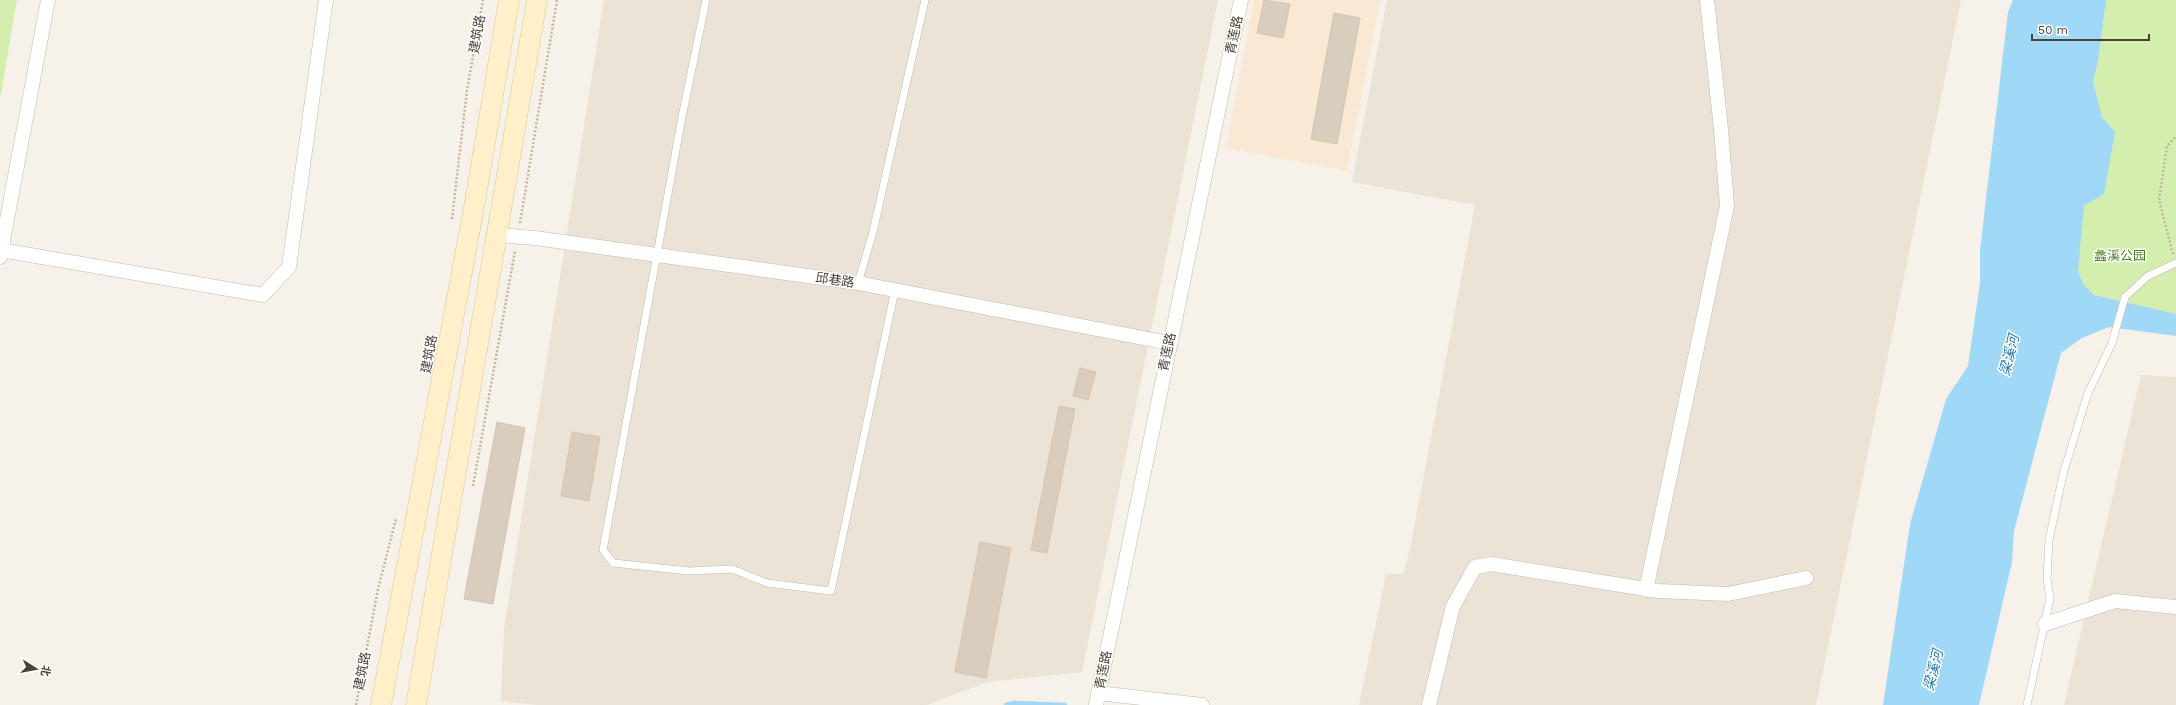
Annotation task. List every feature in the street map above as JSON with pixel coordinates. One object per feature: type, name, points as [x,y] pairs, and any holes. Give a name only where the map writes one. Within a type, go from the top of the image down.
[{"type":"main road","name":"建筑路","points":[[380,705],[474,202],[509,0]]},
{"type":"main road","points":[[416,705],[537,0]]},
{"type":"street","points":[[48,0],[0,253],[263,295],[289,267],[326,0]]},
{"type":"street","name":"青莲路","points":[[1097,699],[1169,343],[1241,0]]},
{"type":"street","points":[[1646,590],[1726,206],[1721,129],[1707,0]]},
{"type":"street","name":"邱巷路","points":[[497,236],[518,237],[657,255],[858,283],[1169,343]]},
{"type":"street","points":[[1428,705],[1454,606],[1475,567],[1491,564],[1646,590],[1728,594],[1806,578]]},
{"type":"street","points":[[2045,624],[2115,601],[2176,607]]},
{"type":"street","points":[[1097,699],[1202,705]]},
{"type":"lane","points":[[706,0],[682,117],[603,550],[613,563],[689,571],[732,569],[767,583],[831,591],[896,290]]},
{"type":"lane","points":[[858,283],[873,232],[925,0]]},
{"type":"lane","points":[[2027,705],[2050,598],[2047,579],[2049,540],[2062,474],[2088,393],[2112,343],[2125,297],[2148,276],[2176,263]]},
{"type":"path","name":"建筑路","points":[[452,223],[467,90],[483,0]]},
{"type":"path","points":[[472,489],[518,237],[557,0]]},
{"type":"path","points":[[2176,136],[2168,146],[2159,200],[2176,263]]},
{"type":"path","name":"建筑路","points":[[356,705],[378,589],[397,516]]},
{"type":"shaded area","points":[[604,0],[1218,0],[1082,672],[987,682],[927,705],[537,705],[501,701],[504,628]]},
{"type":"shaded area","points":[[1254,0],[1380,0],[1347,171],[1226,148]]},
{"type":"shaded area","points":[[1387,0],[1961,0],[1816,705],[1359,705],[1386,574],[1403,574],[1410,549],[1475,205],[1352,182]]},
{"type":"shaded area","points":[[2141,375],[2176,377],[2176,705],[2064,705]]},
{"type":"green space","points":[[0,0],[17,0],[0,100]]},
{"type":"green space","name":"蠡溪公园","points":[[2097,0],[2176,0],[2176,324],[2058,300]]},
{"type":"water","name":"梁溪河","points":[[2013,0],[2106,0],[2098,61],[2093,82],[2102,117],[2115,132],[2104,194],[2084,206],[2078,271],[2083,284],[2094,295],[2176,314],[2176,336],[2109,327],[2082,338],[2061,353],[2014,531],[2012,562],[1979,705],[1883,705],[1910,524],[1946,399],[1968,366],[1980,283],[1980,250],[2008,12]]},
{"type":"building","points":[[1264,0],[1290,4],[1283,38],[1257,33]]},
{"type":"building","points":[[1334,13],[1360,18],[1337,144],[1311,139]]},
{"type":"building","points":[[1080,368],[1096,372],[1088,400],[1073,396]]},
{"type":"building","points":[[1059,406],[1075,409],[1047,553],[1031,550]]},
{"type":"building","points":[[497,422],[525,428],[493,604],[464,599]]},
{"type":"building","points":[[572,432],[600,437],[589,501],[561,496]]},
{"type":"building","points":[[980,542],[1011,548],[986,678],[955,672]]},
{"type":"waterway","points":[[1006,705],[1014,703],[1065,705]]}]
